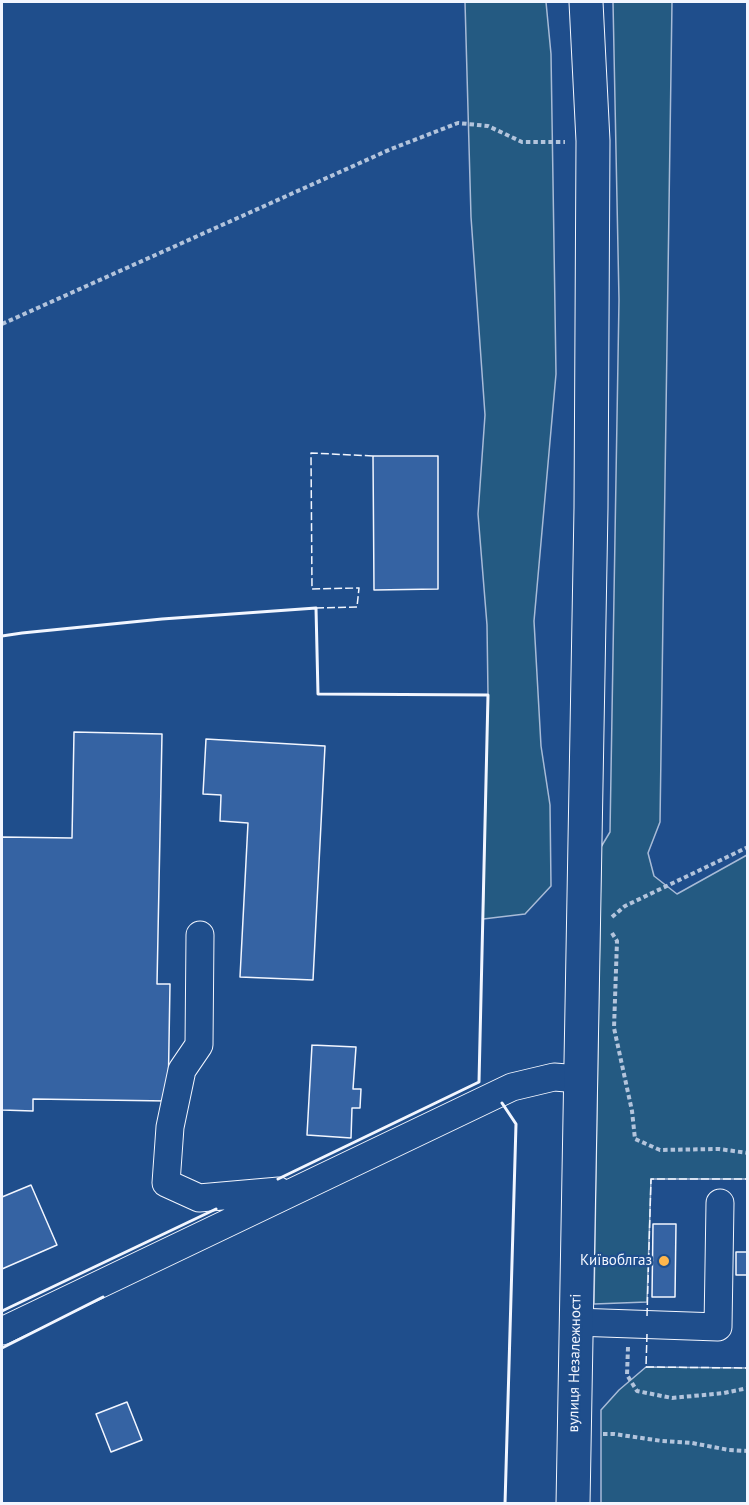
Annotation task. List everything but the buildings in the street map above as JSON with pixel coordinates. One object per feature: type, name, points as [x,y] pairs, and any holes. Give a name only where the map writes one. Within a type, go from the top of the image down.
[{"type":"main road","name":"вулиця Незалежності","points":[[573,1503],[580,1079],[595,931],[591,508],[593,141],[586,2]]},
{"type":"street","points":[[200,935],[199,1045],[183,1070],[170,1127],[166,1183],[199,1198],[298,1189]]},
{"type":"street","points":[[2,1331],[512,1087],[554,1077],[580,1079]]},
{"type":"street","points":[[575,1322],[718,1327],[720,1203]]},
{"type":"path","points":[[2,324],[380,154],[458,123],[488,126],[522,142],[593,141]]},
{"type":"path","points":[[747,847],[625,906],[595,931],[617,941],[614,1028],[636,1139],[660,1150],[719,1149],[747,1153]]},
{"type":"path","points":[[628,1325],[627,1375],[637,1391],[672,1398],[724,1393],[747,1388]]},
{"type":"path","points":[[573,1435],[614,1434],[747,1451]]},
{"type":"shaded area","points":[[465,2],[546,2],[551,54],[556,374],[534,621],[541,746],[550,805],[551,886],[525,914],[483,919],[488,695],[487,625],[478,514],[485,415],[471,217]]},
{"type":"shaded area","points":[[613,2],[672,2],[660,822],[648,853],[654,876],[677,894],[747,855],[747,1179],[651,1179],[647,1302],[594,1304],[601,847],[610,832],[619,300]]},
{"type":"shaded area","points":[[646,1367],[747,1368],[747,1503],[601,1503],[601,1410],[619,1390]]},
{"type":"fence","points":[[316,608],[357,607],[359,588],[312,589],[311,453],[373,456]]},
{"type":"fence","points":[[647,1316],[651,1179],[748,1179]]},
{"type":"fence","points":[[647,1334],[646,1367],[748,1368]]},
{"type":"wall","points":[[2,636],[162,619],[316,608],[318,694],[488,695],[479,1082],[278,1179]]},
{"type":"wall","points":[[502,1103],[516,1124],[505,1504]]},
{"type":"wall","points":[[2,1311],[216,1209]]},
{"type":"wall","points":[[2,1348],[103,1297]]},
{"type":"place","name":"Київоблгаз","points":[[664,1261]]}]
